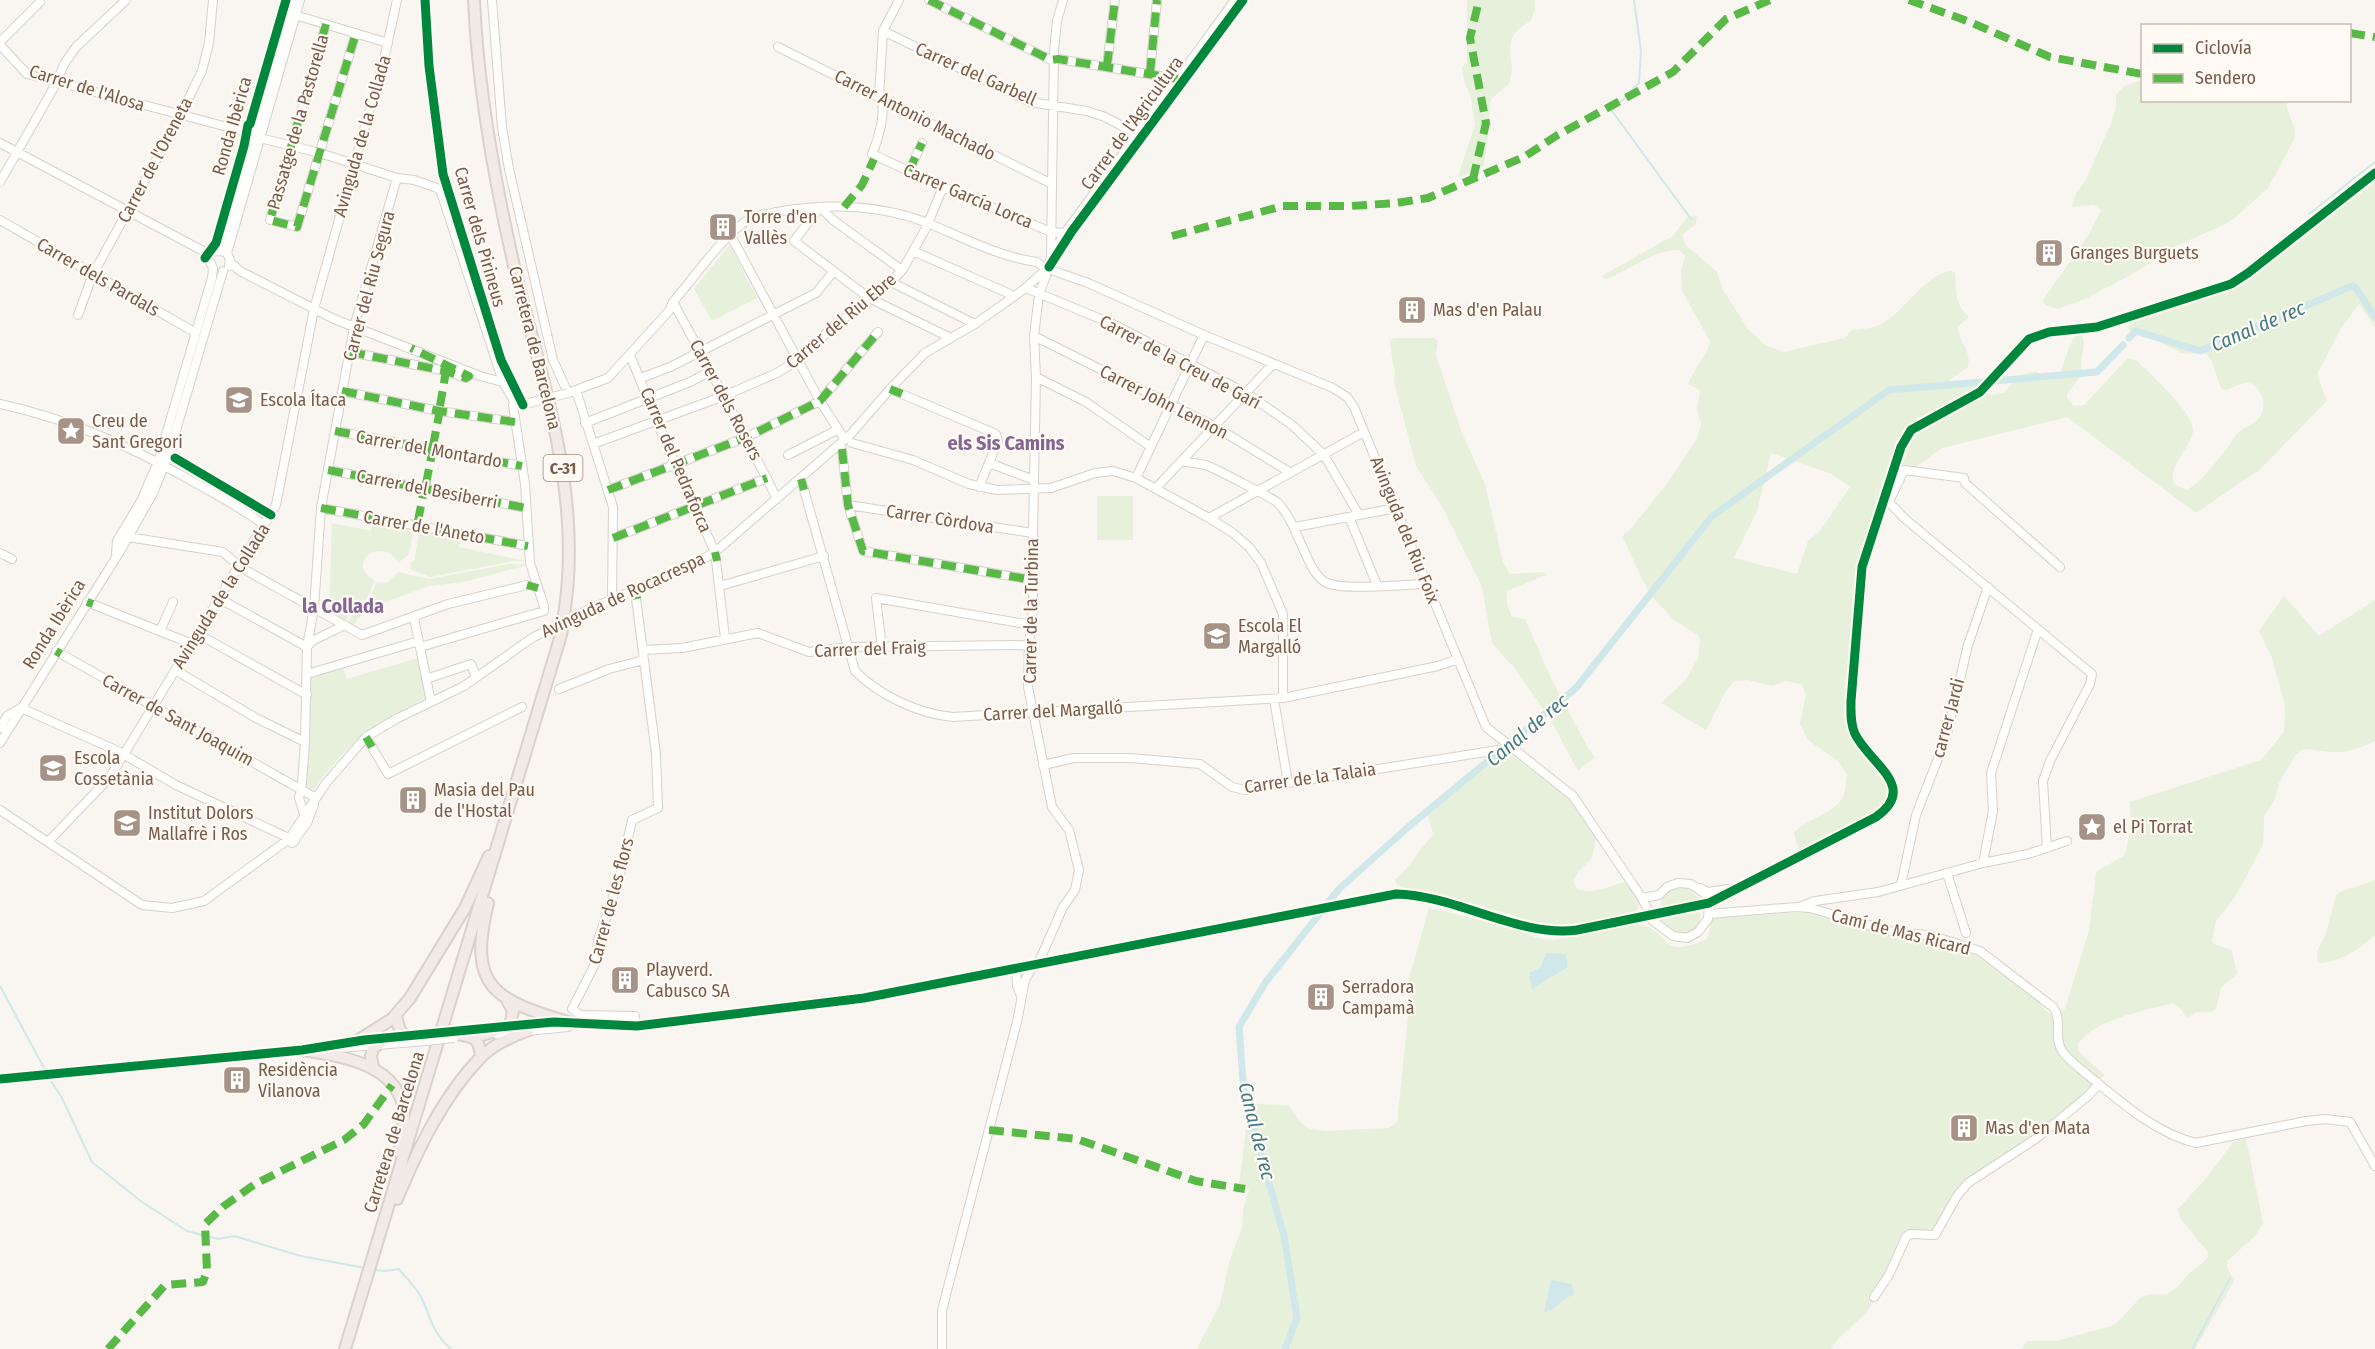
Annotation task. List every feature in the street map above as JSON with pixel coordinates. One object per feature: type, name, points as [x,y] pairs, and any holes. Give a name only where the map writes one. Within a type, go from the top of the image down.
[{"type":"highway","name":"Carretera de Barcelona","points":[[345,1349],[561,634],[565,608],[571,543],[565,478],[551,406],[519,285],[495,173],[479,61],[474,0]]},
{"type":"highway","points":[[508,812],[485,916],[480,951],[482,968],[497,993],[507,1000],[571,1023]]},
{"type":"highway","points":[[357,1041],[383,1027],[396,1015],[422,979],[465,908],[508,812]]},
{"type":"highway","points":[[451,1033],[476,1036],[510,1026],[513,1011],[507,1000]]},
{"type":"highway","points":[[396,1015],[397,1024],[407,1037]]},
{"type":"highway","points":[[373,1259],[419,1149],[457,1088],[481,1057],[504,1041],[529,1030]]},
{"type":"highway","points":[[476,1036],[480,1045],[481,1057]]},
{"type":"highway","points":[[373,1067],[371,1056],[373,1048],[377,1045],[407,1037],[433,1040]]},
{"type":"highway","points":[[302,1050],[333,1055],[373,1067],[392,1084],[399,1095],[404,1115],[399,1152],[373,1259]]},
{"type":"street","points":[[0,182],[57,82],[64,63],[76,47],[126,0]]},
{"type":"street","name":"Carrer de l'Oreneta","points":[[78,315],[93,274],[180,116],[202,71],[209,43],[213,0]]},
{"type":"street","name":"Ronda Ibèrica","points":[[257,136],[292,0]]},
{"type":"street","name":"Ronda Ibèrica","points":[[115,558],[118,549],[117,541],[161,464],[212,264],[221,252],[300,0]]},
{"type":"street","name":"Avinguda de la Collada","points":[[48,842],[110,777],[247,556],[276,505],[314,309],[388,43],[397,0]]},
{"type":"street","points":[[492,0],[502,127],[509,169],[552,360],[572,391],[593,444],[613,507],[612,600]]},
{"type":"street","points":[[879,96],[884,30],[899,0]]},
{"type":"street","points":[[929,0],[1051,60],[1107,66],[1178,79]]},
{"type":"street","points":[[1046,271],[1052,254],[1054,59],[1057,21],[1063,0]]},
{"type":"street","points":[[1107,66],[1115,0]]},
{"type":"street","points":[[1150,73],[1157,0]]},
{"type":"street","name":"Carrer de l'Agricultura","points":[[1046,271],[1052,254],[1065,232],[1235,0]]},
{"type":"street","points":[[0,44],[40,2]]},
{"type":"street","points":[[296,15],[388,43]]},
{"type":"street","name":"Passatge de la Pastorella","points":[[320,153],[297,227],[270,220],[326,24]]},
{"type":"street","name":"Carrer del Garbell","points":[[884,30],[1030,102],[1087,111],[1105,117],[1122,126],[1135,138]]},
{"type":"street","points":[[320,153],[356,33]]},
{"type":"street","name":"Carrer de l'Alosa","points":[[0,44],[27,74],[320,153],[397,178],[437,188],[441,192]]},
{"type":"street","name":"Carrer Antonio Machado","points":[[778,46],[1052,184]]},
{"type":"street","name":"Carrer García Lorca","points":[[879,96],[882,100],[882,125],[872,154],[943,187],[1051,232],[1065,232]]},
{"type":"street","points":[[0,142],[17,154],[205,252],[221,252],[240,272],[314,309],[480,376],[503,382]]},
{"type":"street","points":[[909,171],[922,143]]},
{"type":"street","points":[[0,1079],[302,1050],[357,1041],[510,1026],[571,1023],[634,1026],[864,998],[1396,894],[1411,894],[1442,901],[1524,925],[1558,932],[1710,903],[1876,817],[1893,801],[1895,791],[1892,782],[1861,743],[1851,721],[1863,567],[1886,501],[1900,447],[1911,430],[1980,392],[2029,339],[2049,332],[2097,327],[2231,284],[2375,173]]},
{"type":"street","name":"Carrer del Riu Segura","points":[[306,819],[299,798],[305,742],[307,647],[314,608],[321,508],[354,327],[397,178]]},
{"type":"street","name":"Carrer del Riu Ebre","points":[[593,444],[724,396],[777,373],[798,360],[835,325],[891,282],[902,270],[928,223],[943,187]]},
{"type":"street","name":"Carrer dels Pirineus","points":[[441,192],[503,382],[514,400]]},
{"type":"street","points":[[902,270],[833,220],[820,207],[794,241],[869,298],[951,338]]},
{"type":"street","name":"Avinguda del Riu Foix","points":[[514,400],[523,405],[608,378],[669,311],[730,234],[747,220],[757,215],[820,207],[859,207],[893,213],[928,223],[964,240],[1037,262],[1046,271],[1088,283],[1204,335],[1333,388],[1347,398],[1354,407],[1486,726],[1573,796],[1652,915],[1653,921],[1662,929],[1673,936],[1687,938],[1703,928],[1709,914]]},
{"type":"street","name":"Carrer dels Pardals","points":[[0,220],[196,333]]},
{"type":"street","points":[[730,234],[837,430],[849,439],[913,460],[979,487],[997,490],[1034,484]]},
{"type":"street","points":[[914,251],[1013,297]]},
{"type":"street","points":[[205,252],[212,264],[224,270],[240,272]]},
{"type":"street","name":"Ronda Ibèrica","points":[[0,744],[148,504],[224,270],[230,262]]},
{"type":"street","name":"Avinguda de Rocacrespa","points":[[48,842],[131,900],[147,907],[172,908],[204,901],[292,840],[316,798],[342,763],[366,737],[476,677],[532,638],[716,552],[849,439],[890,389],[925,353],[975,324],[1046,271]]},
{"type":"street","name":"Carrer de la Turbina","points":[[942,1349],[942,1311],[1017,1023],[1025,980],[1035,965],[1063,907],[1075,890],[1079,870],[1069,830],[1052,807],[1028,687],[1033,580],[1036,376],[1034,336],[1039,294],[1046,271]]},
{"type":"street","points":[[641,378],[670,367],[816,293],[832,272]]},
{"type":"street","points":[[891,282],[975,324]]},
{"type":"street","name":"Carrer de la Creu de Garí","points":[[1028,286],[1039,294],[1115,325],[1246,393],[1292,425],[1324,455],[1359,515]]},
{"type":"street","name":"Carrer dels Rosers","points":[[674,302],[709,372],[747,437],[777,499]]},
{"type":"street","points":[[608,490],[747,437],[820,401],[878,332]]},
{"type":"street","points":[[1136,478],[1204,335]]},
{"type":"street","name":"Carrer John Lennon","points":[[1034,336],[1214,426],[1291,473]]},
{"type":"street","points":[[350,352],[446,371],[466,378],[469,376],[411,348]]},
{"type":"street","name":"Carrer del Pedraforca","points":[[630,354],[716,552],[725,638]]},
{"type":"street","points":[[1156,488],[1273,364]]},
{"type":"street","points":[[585,423],[649,399],[709,372]]},
{"type":"street","points":[[1036,376],[1086,402],[1151,447]]},
{"type":"street","points":[[890,389],[996,434],[998,441],[979,487]]},
{"type":"street","points":[[342,392],[439,411],[515,422]]},
{"type":"street","points":[[307,674],[544,611],[530,563],[514,400]]},
{"type":"street","points":[[0,404],[102,435],[161,464],[264,525]]},
{"type":"street","points":[[788,455],[837,430]]},
{"type":"street","name":"Carrer del Montardo","points":[[335,431],[522,466]]},
{"type":"street","points":[[1209,518],[1364,432]]},
{"type":"street","points":[[839,448],[848,505],[863,552],[1033,580]]},
{"type":"street","points":[[1181,461],[1209,466],[1276,501],[1295,527],[1317,577],[1324,582],[1348,587],[1427,584]]},
{"type":"street","points":[[989,463],[1034,484],[1051,488],[1095,473],[1113,471],[1136,478],[1156,488],[1233,533],[1250,547],[1262,563],[1283,614],[1285,633],[1283,698]]},
{"type":"street","name":"Carrer del Besiberri","points":[[328,470],[526,508]]},
{"type":"street","points":[[1886,501],[1904,470],[1964,478],[1965,483],[2060,567]]},
{"type":"street","points":[[614,538],[767,478]]},
{"type":"street","name":"Carrer del Margalló","points":[[801,479],[855,671],[863,679],[896,699],[937,716],[953,717],[1274,699],[1458,660]]},
{"type":"street","points":[[1886,501],[2092,674],[2093,678],[2050,761],[2043,781],[2047,848]]},
{"type":"street","name":"Carrer Còrdova","points":[[848,505],[1033,533]]},
{"type":"street","name":"Carrer de l'Aneto","points":[[321,508],[528,546]]},
{"type":"street","points":[[1295,527],[1396,508]]},
{"type":"street","points":[[1349,517],[1377,585]]},
{"type":"street","points":[[128,537],[223,552],[240,567],[362,635],[448,604],[527,585]]},
{"type":"street","points":[[0,553],[12,560]]},
{"type":"street","points":[[227,555],[247,556]]},
{"type":"street","points":[[720,586],[824,556]]},
{"type":"street","name":"carrer Jardi","points":[[1901,885],[1916,815],[1946,738],[1965,653],[1988,587]]},
{"type":"street","points":[[559,689],[609,669],[644,660],[635,590]]},
{"type":"street","points":[[882,648],[876,598],[1032,625]]},
{"type":"street","points":[[220,599],[307,647],[312,641],[345,626]]},
{"type":"street","points":[[87,602],[192,644]]},
{"type":"street","points":[[160,630],[172,602]]},
{"type":"street","points":[[414,618],[431,702]]},
{"type":"street","points":[[1983,863],[1993,812],[1991,773],[2038,629]]},
{"type":"street","name":"Carrer del Fraig","points":[[644,650],[682,648],[758,633],[809,652],[848,647],[1029,645]]},
{"type":"street","points":[[198,634],[307,695]]},
{"type":"street","name":"Carrer de Sant Joaquim","points":[[56,651],[300,788],[307,795],[316,798]]},
{"type":"street","name":"Carrer de les flors","points":[[634,1026],[635,1016],[580,1015],[572,1009],[596,962],[598,940],[619,880],[632,820],[658,808],[656,754],[644,660]]},
{"type":"street","points":[[426,679],[471,664],[476,677]]},
{"type":"street","points":[[175,670],[256,718],[305,742]]},
{"type":"street","points":[[1274,699],[1288,783]]},
{"type":"street","points":[[366,737],[388,774],[522,707]]},
{"type":"street","points":[[21,708],[118,751],[176,785],[292,840]]},
{"type":"street","name":"Ronda Ibèrica","points":[[0,728],[7,716],[21,708]]},
{"type":"street","name":"Carrer de la Talaia","points":[[1043,765],[1074,758],[1130,758],[1200,764],[1232,787],[1245,790],[1512,748]]},
{"type":"street","points":[[0,810],[48,842]]},
{"type":"street","points":[[1797,907],[1815,901],[1878,892],[2067,841]]},
{"type":"street","points":[[1947,873],[1966,933]]},
{"type":"street","points":[[1652,915],[1659,895],[1667,887],[1678,883],[1708,892],[1744,885]]},
{"type":"street","points":[[1697,887],[1710,903],[1709,914]]},
{"type":"street","points":[[1641,898],[1659,895]]},
{"type":"street","name":"Camí de Mas Ricard","points":[[1709,914],[1810,908],[1897,933],[1930,935],[1980,951],[2053,1007],[2058,1013],[2057,1035],[2061,1049],[2067,1057],[2144,1119],[2184,1140],[2196,1143],[2306,1121],[2326,1119],[2350,1122],[2375,1166]]},
{"type":"street","points":[[1016,969],[1025,980]]},
{"type":"street","points":[[1016,969],[1017,986]]},
{"type":"street","points":[[1000,972],[1014,981],[1021,997]]},
{"type":"street","points":[[476,1036],[594,1025]]},
{"type":"street","points":[[433,1040],[451,1033]]},
{"type":"street","points":[[318,1048],[377,1045],[407,1037]]},
{"type":"street","points":[[1874,1297],[1889,1275],[1906,1237],[1910,1234],[1935,1235],[1957,1196],[1968,1183],[2037,1138],[2088,1096],[2097,1086],[2097,1082]]},
{"type":"green space","points":[[1467,0],[1535,0],[1535,9],[1531,21],[1520,28],[1511,42],[1512,66],[1509,84],[1492,98],[1490,103],[1484,165],[1474,172],[1458,177],[1475,124],[1462,66],[1467,63]]},
{"type":"green space","points":[[2141,80],[2141,102],[2287,102],[2287,109],[2295,130],[2294,140],[2268,188],[2235,218],[2174,247],[2136,272],[2085,299],[2058,309],[2046,305],[2043,301],[2089,234],[2101,210],[2094,205],[2072,207],[2076,193],[2085,181],[2110,126],[2116,109],[2116,95],[2124,86]]},
{"type":"green space","points":[[2375,182],[2375,327],[2359,304],[2342,327],[2317,374],[2327,401],[2259,470],[2196,513],[2067,417],[1942,448],[1893,483],[1859,596],[1857,724],[1898,783],[1899,802],[1882,821],[1802,862],[1794,833],[1806,823],[1835,807],[1845,793],[1847,775],[1838,761],[1808,740],[1800,724],[1806,695],[1802,684],[1786,681],[1772,686],[1748,680],[1734,681],[1725,693],[1706,730],[1661,703],[1685,681],[1698,658],[1700,640],[1698,635],[1673,619],[1649,593],[1623,538],[1666,485],[1697,439],[1701,424],[1697,410],[1700,390],[1688,384],[1710,341],[1682,291],[1681,271],[1685,256],[1679,250],[1661,253],[1611,277],[1605,279],[1602,276],[1673,236],[1687,217],[1697,215],[1696,224],[1682,235],[1686,245],[1717,272],[1723,290],[1748,329],[1765,345],[1784,352],[1845,338],[1851,331],[1883,323],[1900,310],[1924,285],[1951,271],[1955,273],[1958,301],[1969,317],[1958,327],[1967,351],[1968,367],[1951,379],[1949,383],[1952,386],[1976,382],[1988,395],[2004,393],[2018,378],[2031,372],[2054,379],[2059,375],[2072,340],[2078,334],[2083,340],[2082,374],[2067,394],[2067,398],[2074,406],[2084,405],[2128,358],[2137,361],[2170,393],[2191,421],[2192,436],[2173,472],[2174,484],[2187,490],[2210,470],[2239,432],[2258,420],[2263,408],[2262,398],[2257,388],[2249,383],[2226,390],[2221,388],[2207,354],[2182,353],[2149,337],[2130,331],[2128,327],[2130,322],[2233,286],[2276,259]],"holes":[[[1771,453],[1832,474],[1850,487],[1820,531],[1808,541],[1797,574],[1734,558],[1757,511]]]},
{"type":"green space","points":[[730,245],[757,298],[712,321],[694,289]]},
{"type":"green space","points":[[1394,338],[1434,338],[1438,341],[1436,355],[1462,433],[1485,484],[1503,562],[1510,574],[1543,572],[1546,575],[1507,591],[1507,604],[1512,617],[1525,619],[1551,678],[1595,757],[1578,771],[1549,717],[1516,670],[1492,643],[1482,587],[1443,508],[1416,466],[1394,382],[1395,373],[1390,341]]},
{"type":"green space","points":[[1097,496],[1133,496],[1133,540],[1097,540]]},
{"type":"green space","points":[[373,521],[414,529],[409,554],[398,563],[387,552],[380,551],[364,559],[364,571],[374,581],[368,598],[349,614],[346,621],[329,612],[332,523],[371,531]]},
{"type":"green space","points":[[420,530],[461,538],[459,547],[526,561],[513,561],[430,577],[410,569],[411,562],[414,561]]},
{"type":"green space","points":[[510,564],[528,565],[463,582],[429,586],[383,603],[356,619],[353,625],[348,623],[352,616],[367,602],[369,603],[376,583],[388,582],[398,572],[429,579]]},
{"type":"green space","points":[[2284,596],[2319,636],[2375,600],[2375,741],[2346,751],[2303,749],[2296,754],[2279,783],[2275,799],[2264,817],[2263,845],[2235,897],[2216,921],[2212,942],[2232,950],[2237,974],[2221,988],[2216,1009],[2212,1012],[2196,1012],[2187,1019],[2182,1010],[2173,1003],[2120,1017],[2107,1022],[2085,1036],[2077,1045],[2079,1052],[2105,1075],[2034,1138],[1961,1186],[1934,1232],[1906,1233],[1876,1291],[1874,1300],[1864,1315],[1831,1349],[1197,1349],[1220,1304],[1230,1259],[1242,1228],[1243,1210],[1249,1190],[1239,1186],[1249,1103],[1289,1106],[1301,1123],[1310,1129],[1326,1131],[1389,1128],[1397,1122],[1409,1008],[1409,979],[1429,908],[1521,930],[1537,938],[1553,940],[1637,924],[1657,932],[1672,946],[1679,947],[1707,939],[1713,918],[1807,912],[1887,933],[1931,940],[1979,956],[2031,995],[2052,1016],[2065,1009],[2089,930],[2096,872],[2125,855],[2131,827],[2130,802],[2261,760],[2284,732],[2285,705],[2272,658],[2259,631]]},
{"type":"green space","points":[[418,658],[428,697],[363,735],[338,759],[313,791],[306,788],[310,739],[311,676],[342,666],[347,679]]},
{"type":"green space","points":[[1511,755],[1567,795],[1596,838],[1592,858],[1578,872],[1573,881],[1577,889],[1589,891],[1625,882],[1640,902],[1637,910],[1599,922],[1545,925],[1396,884],[1395,880],[1433,834],[1427,812],[1488,757]]},
{"type":"green space","points":[[2375,880],[2375,935],[2349,954],[2334,961],[2318,963],[2317,951],[2325,937],[2336,895]]},
{"type":"green space","points":[[1678,886],[1690,890],[1700,900],[1661,908],[1665,894]]},
{"type":"green space","points":[[1700,912],[1701,925],[1685,933],[1675,931],[1661,919]]},
{"type":"green space","points":[[2246,1138],[2263,1223],[2255,1236],[2227,1261],[2227,1267],[2234,1281],[2195,1349],[2022,1349],[2027,1341],[2057,1341],[2116,1324],[2141,1297],[2151,1294],[2166,1295],[2177,1287],[2208,1257],[2207,1251],[2181,1219],[2178,1209],[2209,1175],[2233,1142]]},
{"type":"water","points":[[1546,953],[1566,954],[1568,967],[1532,989],[1529,973],[1541,967]]},
{"type":"water","points":[[1551,1280],[1572,1284],[1574,1295],[1544,1312]]},
{"type":"waterway","points":[[1634,0],[1641,51],[1639,83],[1612,111],[1691,219]]},
{"type":"waterway","points":[[2309,214],[2375,162]]},
{"type":"waterway","name":"Canal de rec","points":[[2129,338],[2136,331],[2200,351],[2352,286],[2356,288],[2375,317]]},
{"type":"waterway","name":"Canal de rec","points":[[1285,1349],[1297,1318],[1284,1236],[1244,1094],[1239,1027],[1265,983],[1339,889],[1407,828],[1576,688],[1712,516],[1889,390],[2097,372],[2123,345]]},
{"type":"waterway","points":[[0,986],[44,1068]]},
{"type":"waterway","points":[[49,1078],[61,1096],[92,1162],[142,1202],[187,1231],[218,1239],[234,1236],[301,1256],[365,1268]]},
{"type":"waterway","points":[[373,1270],[399,1269],[418,1292],[435,1330],[451,1349]]},
{"type":"waterway","points":[[2192,1349],[2230,1278]]},
{"type":"marked path","points":[[929,0],[1051,60],[1058,59],[1178,79]]},
{"type":"marked path","points":[[1107,66],[1115,0]]},
{"type":"marked path","points":[[1150,73],[1157,0]]},
{"type":"marked path","points":[[1473,179],[1486,123],[1470,38],[1479,0]]},
{"type":"marked path","points":[[1172,236],[1283,206],[1350,206],[1428,198],[1524,157],[1556,136],[1673,72],[1726,19],[1770,0]]},
{"type":"marked path","points":[[1909,0],[1970,22],[2050,57],[2141,74]]},
{"type":"marked path","points":[[326,24],[270,220],[297,227],[356,33]]},
{"type":"marked path","points":[[2351,33],[2375,37]]},
{"type":"marked path","points":[[909,171],[922,143]]},
{"type":"marked path","points":[[844,207],[862,185],[874,159]]},
{"type":"marked path","points":[[608,490],[747,437],[820,401],[878,332]]},
{"type":"marked path","points":[[350,352],[446,371],[466,378],[469,376],[411,348]]},
{"type":"marked path","points":[[440,406],[446,371]]},
{"type":"marked path","points":[[890,389],[902,394]]},
{"type":"marked path","points":[[342,391],[439,411],[515,422]]},
{"type":"marked path","points":[[433,446],[439,415]]},
{"type":"marked path","points":[[335,431],[522,466]]},
{"type":"marked path","points":[[842,449],[848,505],[863,551],[1033,580]]},
{"type":"marked path","points":[[426,484],[432,453]]},
{"type":"marked path","points":[[328,470],[526,508]]},
{"type":"marked path","points":[[613,538],[767,478]]},
{"type":"marked path","points":[[801,479],[804,490]]},
{"type":"marked path","points":[[418,521],[424,490]]},
{"type":"marked path","points":[[321,508],[528,546]]},
{"type":"marked path","points":[[715,552],[717,561]]},
{"type":"marked path","points":[[527,585],[538,588]]},
{"type":"marked path","points":[[635,590],[637,599]]},
{"type":"marked path","points":[[87,602],[93,604]]},
{"type":"marked path","points":[[56,651],[61,654]]},
{"type":"marked path","points":[[366,737],[372,747]]},
{"type":"marked path","points":[[108,1349],[165,1285],[203,1282],[207,1271],[205,1224],[224,1206],[255,1184],[344,1140],[364,1124],[392,1085]]},
{"type":"marked path","points":[[989,1130],[1077,1139],[1196,1181],[1245,1189]]},
{"type":"cycle path","points":[[205,258],[216,243],[248,125],[286,0]]},
{"type":"cycle path","points":[[425,0],[429,66],[443,174],[501,360],[523,405]]},
{"type":"cycle path","points":[[1049,267],[1072,231],[1243,0]]},
{"type":"cycle path","points":[[0,1079],[302,1050],[364,1040],[554,1022],[637,1026],[864,998],[1396,894],[1442,901],[1533,928],[1555,931],[1577,930],[1709,903],[1876,817],[1888,806],[1893,796],[1892,785],[1887,776],[1855,734],[1851,701],[1862,567],[1901,447],[1911,430],[1980,392],[2029,339],[2049,332],[2097,327],[2231,284],[2375,173]]},
{"type":"cycle path","points":[[175,458],[271,515]]},
{"type":"place","name":"Torre d'en Vallès","points":[[723,227]]},
{"type":"place","name":"Granges Burguets","points":[[2049,253]]},
{"type":"place","name":"Mas d'en Palau","points":[[1412,310]]},
{"type":"place","name":"Escola Ítaca","points":[[239,400]]},
{"type":"place","name":"Creu de Sant Gregori","points":[[71,431]]},
{"type":"place","name":"Escola El Margalló","points":[[1217,636]]},
{"type":"place","name":"Escola Cossetània","points":[[53,768]]},
{"type":"place","name":"Masia del Pau de l'Hostal","points":[[413,800]]},
{"type":"place","name":"Institut Dolors Mallafrè i Ros","points":[[127,823]]},
{"type":"place","name":"el Pi Torrat","points":[[2092,827]]},
{"type":"place","name":"Playverd. Cabusco SA","points":[[625,980]]},
{"type":"place","name":"Serradora Campamà","points":[[1321,997]]},
{"type":"place","name":"Residència Vilanova","points":[[237,1080]]},
{"type":"place","name":"Mas d'en Mata","points":[[1964,1128]]},
{"type":"district","name":"els Sis Camins","points":[[1006,443]]},
{"type":"district","name":"la Collada","points":[[343,606]]}]
